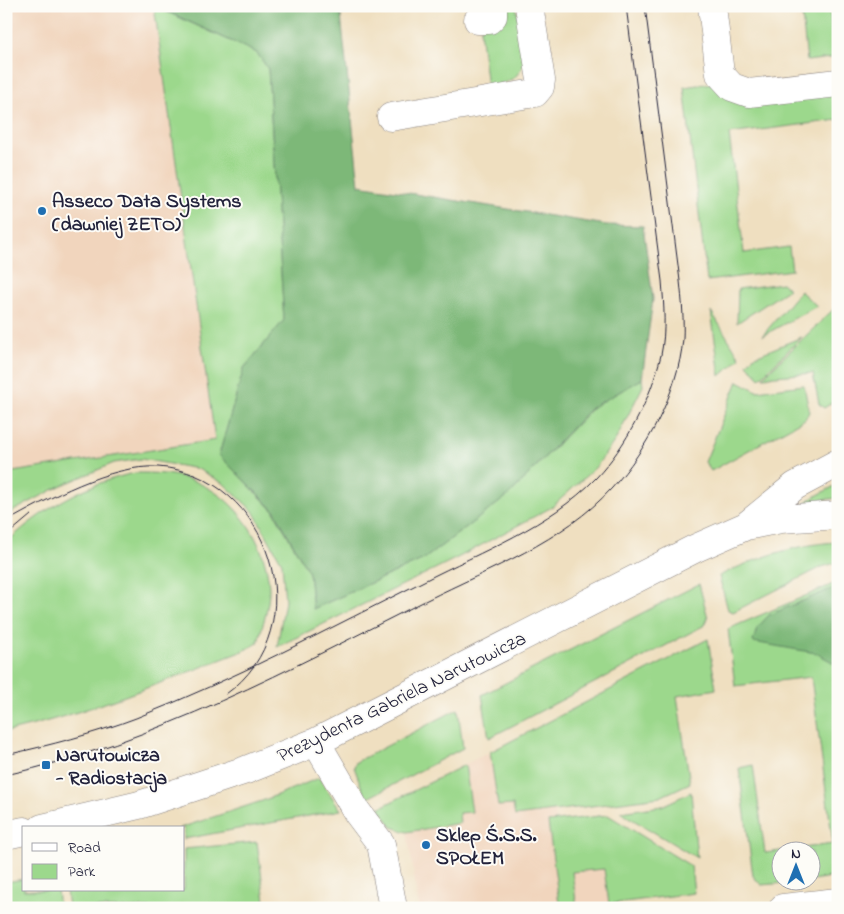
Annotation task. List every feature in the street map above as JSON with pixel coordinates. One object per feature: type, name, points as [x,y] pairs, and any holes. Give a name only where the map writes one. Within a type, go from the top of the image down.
[{"type":"street","points":[[391,117],[535,94],[540,87],[541,80],[529,6]]},
{"type":"street","points":[[712,6],[720,74],[732,87],[749,93],[838,83]]},
{"type":"street","name":"Prezydenta Gabriela Narutowicza","points":[[746,526],[795,486],[838,463]]},
{"type":"street","name":"Prezydenta Gabriela Narutowicza","points":[[50,826],[130,807],[179,792],[246,770],[316,742],[696,548],[746,526],[781,519],[838,515]]},
{"type":"street","points":[[316,742],[358,812],[380,844],[393,908]]},
{"type":"street","points":[[6,835],[22,831]]},
{"type":"street","points":[[783,908],[838,902]]},
{"type":"shaded area","points":[[6,6],[154,6],[215,440],[6,473]]},
{"type":"shaded area","points":[[537,728],[548,763],[562,867],[612,859],[618,908],[419,908],[407,832],[392,827],[379,808]]},
{"type":"green space","points":[[154,6],[257,53],[268,69],[284,320],[244,368],[219,455],[273,510],[309,573],[313,609],[424,559],[509,495],[594,406],[642,379],[643,386],[616,439],[596,467],[552,507],[461,556],[277,647],[285,601],[282,563],[253,511],[224,484],[198,469],[141,459],[114,463],[60,486],[6,515],[6,473],[215,440]]},
{"type":"green space","points":[[155,6],[340,6],[359,185],[607,225],[643,226],[653,299],[642,379],[591,408],[509,495],[424,559],[313,609],[309,573],[274,510],[219,455],[244,368],[284,320],[268,69],[257,53]]},
{"type":"green space","points":[[502,6],[516,6],[524,48],[524,59],[521,69],[515,77],[504,83],[487,87],[480,30]]},
{"type":"green space","points":[[801,6],[829,6],[834,44],[838,44],[838,57],[807,61]]},
{"type":"green space","points":[[712,83],[838,95],[838,120],[729,134],[744,253],[789,247],[792,270],[707,281],[684,87]]},
{"type":"green space","points":[[782,283],[789,289],[737,323],[738,289]]},
{"type":"green space","points":[[800,291],[817,306],[762,336]]},
{"type":"green space","points":[[838,305],[838,399],[824,408],[819,404],[813,373],[763,377]]},
{"type":"green space","points":[[711,311],[740,358],[720,376]]},
{"type":"green space","points":[[802,337],[760,378],[747,364],[753,357]]},
{"type":"green space","points":[[738,381],[757,391],[804,385],[809,412],[805,419],[711,471],[705,462]]},
{"type":"green space","points":[[135,473],[175,476],[205,486],[220,495],[245,521],[262,552],[267,569],[269,587],[267,608],[258,643],[243,651],[126,696],[67,716],[6,732],[6,543],[34,519],[66,499],[99,483]]},
{"type":"green space","points":[[838,484],[838,498],[805,502]]},
{"type":"green space","points":[[838,542],[838,562],[822,567],[733,612],[728,610],[719,576],[747,563],[777,553],[823,543]]},
{"type":"green space","points":[[838,582],[838,876],[822,878],[822,845],[833,844],[811,677],[735,686],[728,629]]},
{"type":"green space","points":[[699,584],[708,618],[705,625],[489,738],[482,695]]},
{"type":"green space","points":[[838,586],[838,662],[834,663],[816,653],[753,642],[757,628],[769,615]]},
{"type":"green space","points":[[708,639],[716,689],[677,696],[690,783],[660,797],[515,816],[513,805],[498,806],[490,752]]},
{"type":"green space","points":[[458,709],[463,748],[366,799],[354,767],[356,762]]},
{"type":"green space","points":[[465,765],[472,812],[459,813],[460,823],[407,832],[392,827],[379,808]]},
{"type":"green space","points":[[753,765],[765,853],[772,852],[772,884],[761,885],[753,876],[739,768]]},
{"type":"green space","points":[[319,778],[341,810],[185,839],[185,826],[262,801]]},
{"type":"green space","points":[[691,792],[697,858],[620,812],[662,806]]},
{"type":"green space","points":[[608,815],[691,866],[694,893],[609,904],[604,869],[572,872],[577,908],[562,908],[559,903],[548,822]]},
{"type":"green space","points":[[257,842],[266,908],[68,908],[66,892],[185,892],[185,849]]},
{"type":"green space","points":[[22,879],[22,892],[57,892],[59,908],[6,908],[6,882]]},
{"type":"tram line","points":[[6,755],[72,739],[120,724],[173,703],[246,670],[537,524],[578,495],[607,465],[627,437],[644,405],[657,372],[663,346],[664,328],[662,281],[626,6]]},
{"type":"tram line","points":[[6,775],[62,761],[116,743],[222,701],[274,677],[549,539],[593,507],[625,473],[649,438],[668,400],[675,380],[683,339],[680,281],[645,6]]},
{"type":"tram line","points":[[6,522],[40,503],[80,485],[120,471],[140,468],[158,467],[197,476],[229,496],[253,524],[269,558],[275,595],[270,632],[254,666],[226,694]]},
{"type":"tram line","points":[[6,536],[31,515]]},
{"type":"place","name":"Asseco Data Systems (dawniej ZETO)","points":[[42,211]]},
{"type":"place","name":"Narutowicza - Radiostacja","points":[[46,765]]},
{"type":"place","name":"Sklep Ś.S.S. SPOŁEM","points":[[426,845]]}]
